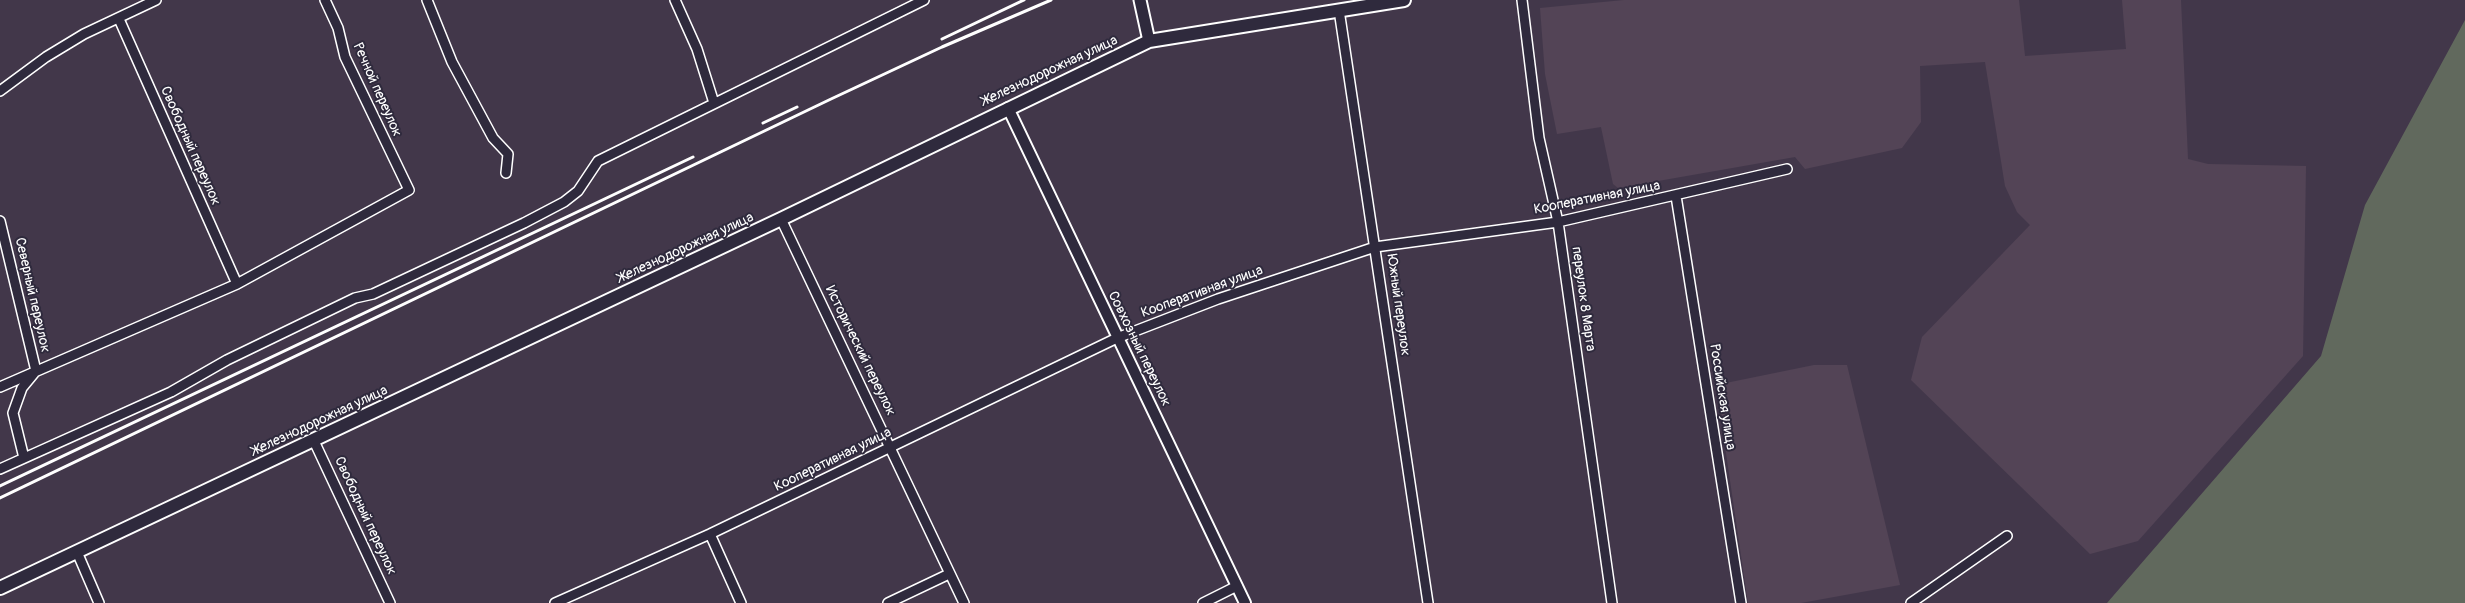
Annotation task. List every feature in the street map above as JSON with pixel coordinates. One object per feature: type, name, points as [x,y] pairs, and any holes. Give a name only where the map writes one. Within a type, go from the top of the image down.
[{"type":"main road","points":[[1140,0],[1149,41]]},
{"type":"main road","name":"Железнодорожная улица","points":[[0,588],[782,219],[1149,41],[1404,0]]},
{"type":"street","points":[[0,91],[46,57],[84,34],[156,0]]},
{"type":"street","name":"Речной переулок","points":[[237,284],[409,190],[345,57],[338,28],[325,0]]},
{"type":"street","points":[[427,0],[452,62],[493,138],[508,154],[506,174]]},
{"type":"street","points":[[675,0],[697,49],[714,103]]},
{"type":"street","points":[[0,469],[171,392],[227,360],[355,298],[373,294],[542,214],[578,191],[598,161],[924,0]]},
{"type":"street","name":"переулок 8 Марта","points":[[1522,0],[1538,138],[1558,222],[1612,603]]},
{"type":"street","name":"Южный переулок","points":[[1338,10],[1428,603]]},
{"type":"street","name":"Свободный переулок","points":[[118,19],[237,284]]},
{"type":"street","name":"Совхозный переулок","points":[[1008,108],[1245,603]]},
{"type":"street","name":"Кооперативная улица","points":[[555,603],[710,534],[1117,338],[1218,299],[1375,247],[1558,222],[1787,169]]},
{"type":"street","name":"Российская улица","points":[[1676,196],[1741,603]]},
{"type":"street","name":"Исторический переулок","points":[[782,219],[964,603]]},
{"type":"street","name":"Северный переулок","points":[[0,221],[36,372],[22,388],[13,413],[24,458]]},
{"type":"street","points":[[0,387],[237,284]]},
{"type":"street","name":"Свободный переулок","points":[[314,441],[390,603]]},
{"type":"street","points":[[710,534],[741,603]]},
{"type":"street","points":[[1911,603],[2007,536]]},
{"type":"street","points":[[77,552],[99,603]]},
{"type":"street","points":[[888,603],[949,574]]},
{"type":"street","points":[[1203,603],[1237,586]]},
{"type":"shaded area","points":[[1624,0],[2019,0],[2025,56],[2126,49],[2122,0],[2181,0],[2188,159],[2208,164],[2306,166],[2303,356],[2138,541],[2090,554],[1911,380],[1922,337],[2030,225],[2017,212],[2005,186],[1985,62],[1920,66],[1921,122],[1902,148],[1805,169],[1795,157],[1618,188],[1613,184],[1601,127],[1557,134],[1545,74],[1540,8]]},
{"type":"shaded area","points":[[2465,20],[2465,603],[2107,603],[2321,356],[2365,205]]},
{"type":"shaded area","points":[[1814,365],[1847,365],[1900,585],[1801,603],[1748,603],[1716,385]]},
{"type":"railway","points":[[942,39],[1024,0]]},
{"type":"railway","points":[[0,498],[831,99],[942,47],[1051,0]]},
{"type":"railway","points":[[763,123],[797,107]]},
{"type":"railway","points":[[0,486],[693,157]]}]
